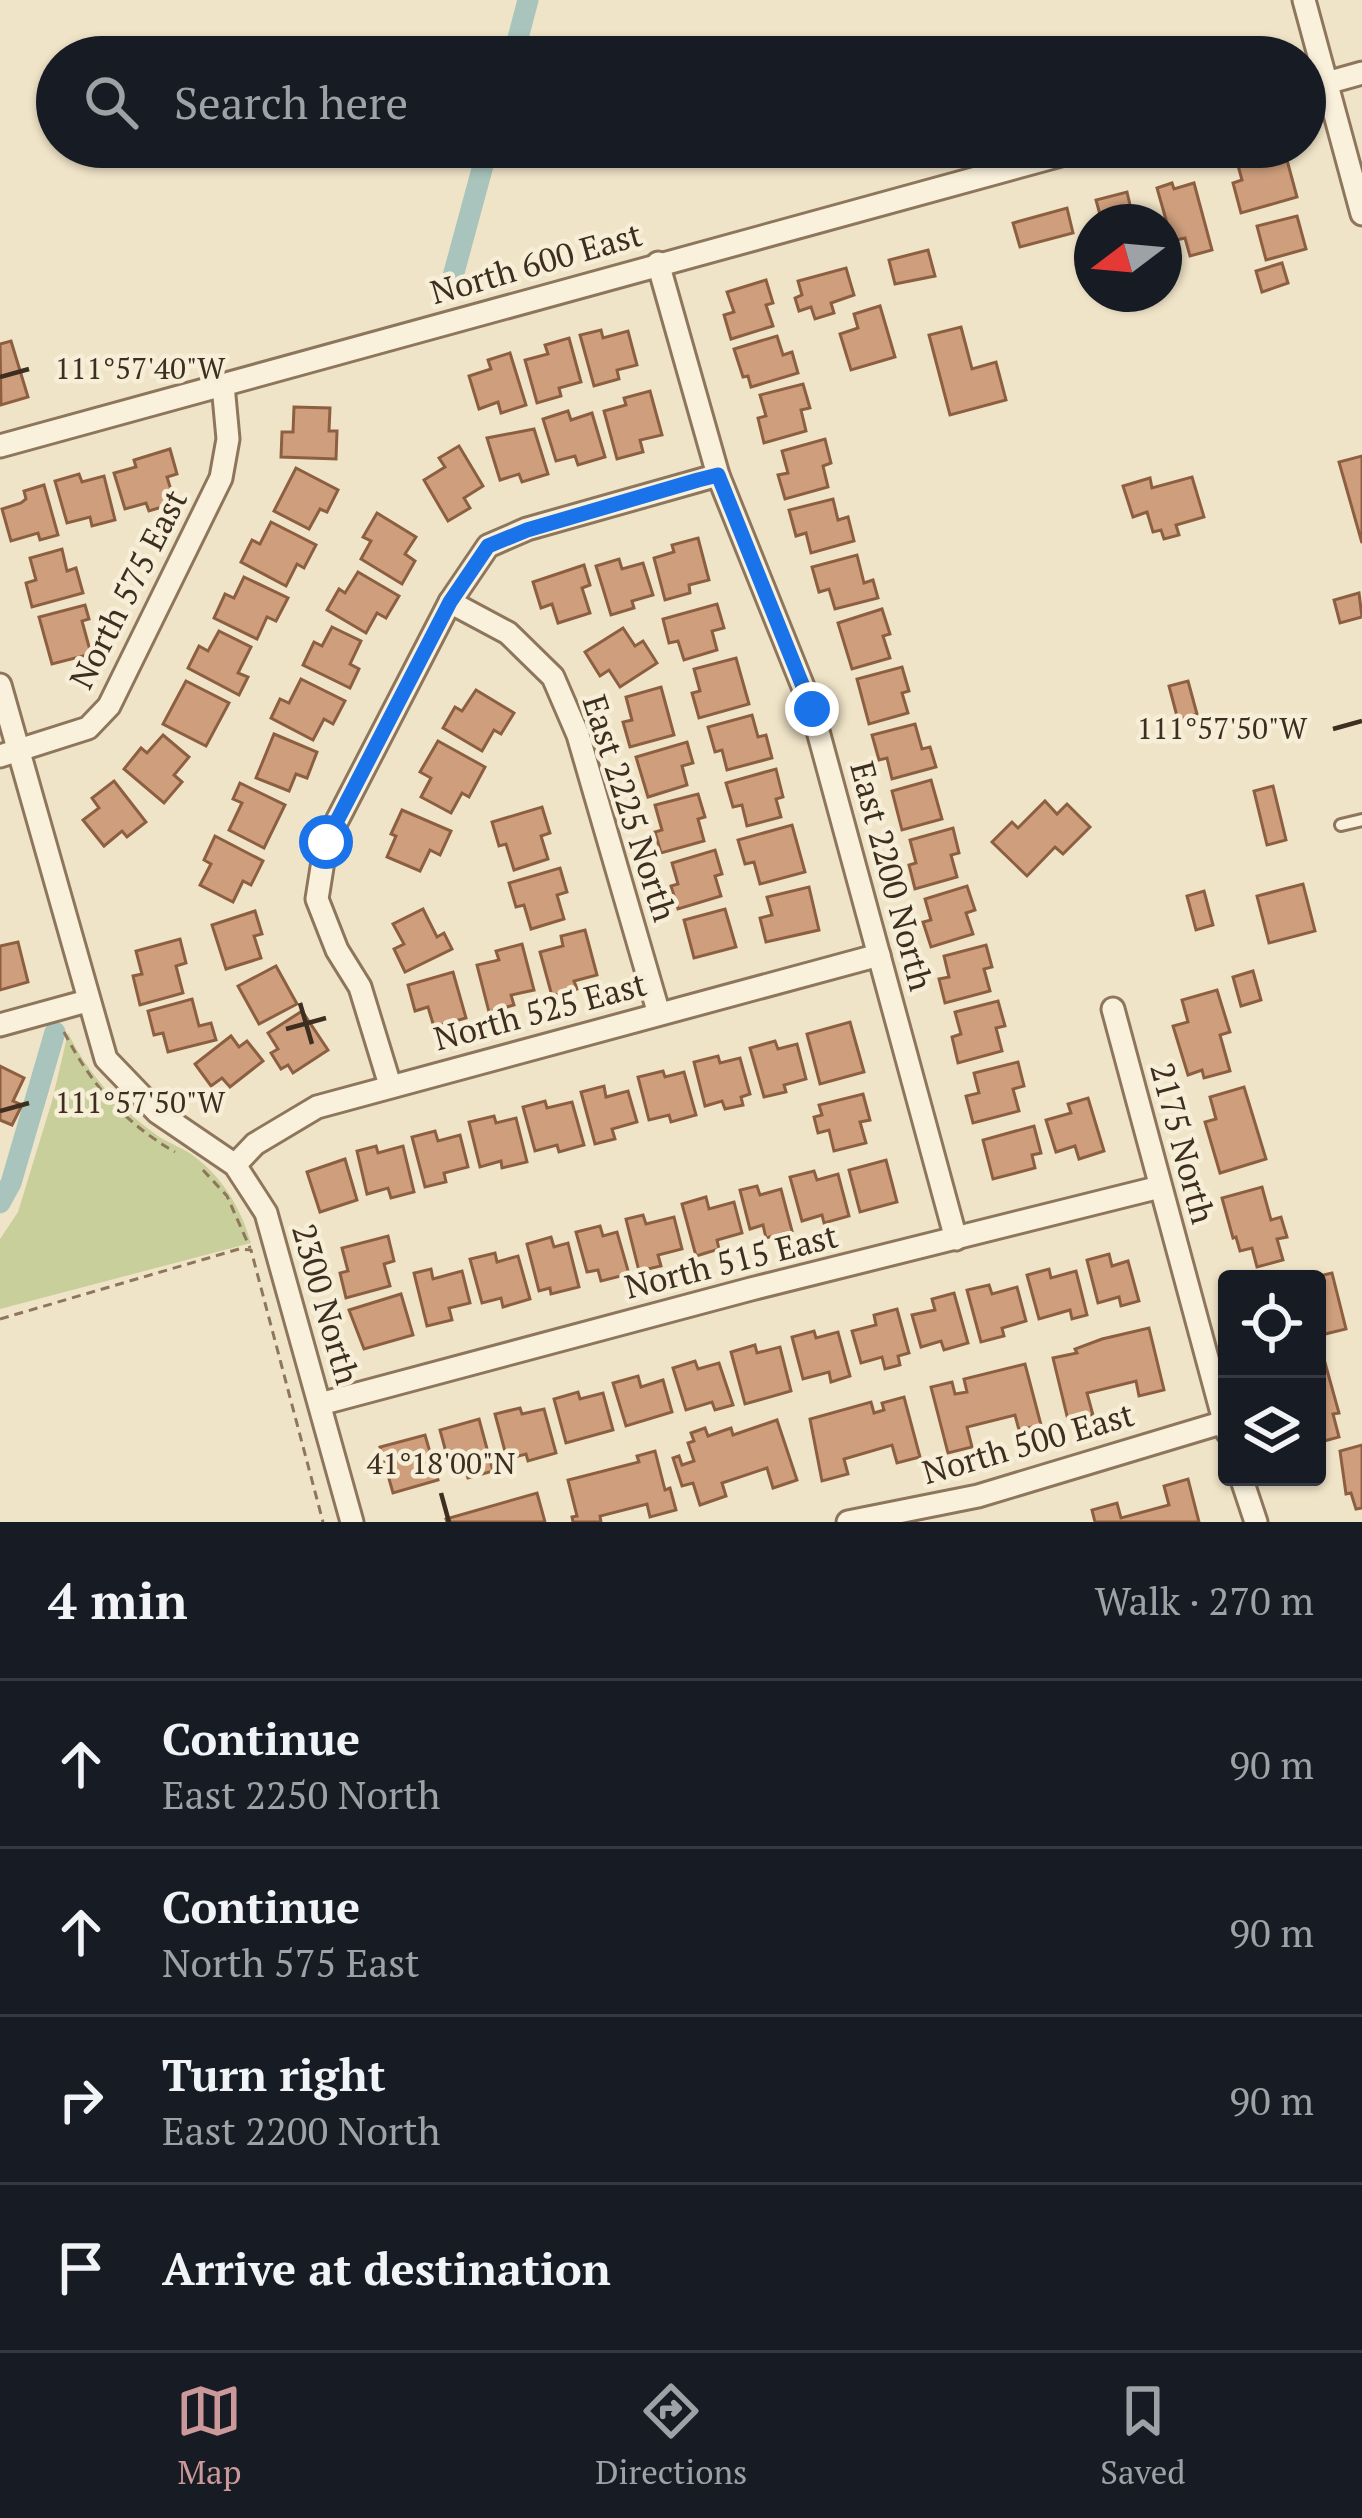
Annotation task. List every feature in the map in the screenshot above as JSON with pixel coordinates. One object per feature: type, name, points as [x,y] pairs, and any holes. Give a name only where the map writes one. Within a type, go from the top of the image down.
[{"type":"street","points":[[1304,0],[1309,36]]},
{"type":"street","points":[[1326,83],[1362,73]]},
{"type":"street","points":[[1326,114],[1362,214]]},
{"type":"street","name":"North 600 East","points":[[0,446],[1012,168]]},
{"type":"street","name":"East 2200 North","points":[[658,263],[718,475],[812,709],[956,1239]]},
{"type":"street","name":"North 575 East","points":[[9,754],[88,728],[109,706],[221,478],[229,439],[223,386]]},
{"type":"street","points":[[390,1085],[360,987],[337,950],[317,898],[326,842],[450,602],[488,546],[527,530],[718,475]]},
{"type":"street","name":"East 2225 North","points":[[450,602],[508,633],[553,677],[578,735],[658,1014]]},
{"type":"street","name":"2300 North","points":[[0,685],[9,754],[106,1059],[157,1112],[235,1165],[266,1213],[352,1522]]},
{"type":"street","name":"North 525 East","points":[[235,1165],[255,1144],[316,1107],[879,956]]},
{"type":"street","points":[[0,1025],[87,1001]]},
{"type":"street","name":"2175 North","points":[[1113,1009],[1218,1401]]},
{"type":"street","name":"North 515 East","points":[[320,1404],[1160,1187]]},
{"type":"street","name":"North 500 East","points":[[848,1522],[978,1496],[1218,1429]]},
{"type":"street","points":[[1244,1486],[1256,1522]]},
{"type":"lane","points":[[1341,825],[1362,820]]},
{"type":"path","points":[[0,1319],[250,1250],[323,1522]]},
{"type":"green space","points":[[68,1033],[116,1100],[215,1175],[237,1207],[251,1243],[0,1309],[0,1239],[18,1212]]},
{"type":"building","points":[[1239,168],[1289,168],[1297,197],[1241,213],[1233,183],[1242,180]]},
{"type":"building","points":[[1194,183],[1212,250],[1190,256],[1182,239],[1182,204],[1162,204],[1157,188]]},
{"type":"building","points":[[1127,192],[1130,204],[1097,204],[1096,200]]},
{"type":"building","points":[[1067,208],[1073,233],[1020,247],[1013,223]]},
{"type":"building","points":[[1297,216],[1306,249],[1266,260],[1257,226]]},
{"type":"building","points":[[928,250],[935,276],[895,284],[889,260]]},
{"type":"building","points":[[1282,263],[1288,283],[1262,292],[1256,271]]},
{"type":"building","points":[[846,268],[854,295],[831,303],[834,313],[815,319],[811,307],[799,311],[798,281]]},
{"type":"building","points":[[766,280],[773,303],[766,305],[773,326],[731,339],[724,315],[734,312],[727,292]]},
{"type":"building","points":[[880,306],[895,357],[851,370],[840,334],[858,328],[854,314]]},
{"type":"building","points":[[961,327],[972,369],[996,362],[1006,400],[950,415],[929,335]]},
{"type":"building","points":[[601,330],[603,338],[628,331],[637,365],[617,370],[619,379],[594,386],[580,335]]},
{"type":"building","points":[[777,336],[783,355],[792,352],[798,373],[751,387],[734,349]]},
{"type":"building","points":[[569,338],[581,382],[559,388],[561,396],[537,403],[525,360],[548,354],[545,345]]},
{"type":"building","points":[[11,341],[28,397],[1,405],[0,344]]},
{"type":"building","points":[[510,353],[526,405],[501,413],[498,402],[479,409],[469,376],[491,369],[488,360]]},
{"type":"building","points":[[803,384],[810,408],[801,410],[806,431],[764,443],[758,418],[766,416],[760,395]]},
{"type":"building","points":[[650,391],[662,435],[640,440],[643,452],[617,459],[604,411],[626,405],[624,398]]},
{"type":"building","points":[[294,407],[330,408],[329,431],[337,431],[336,459],[281,457],[282,432],[293,432]]},
{"type":"building","points":[[568,411],[571,420],[592,413],[605,457],[578,465],[575,456],[556,461],[543,419]]},
{"type":"building","points":[[534,429],[548,474],[522,482],[519,474],[500,480],[487,438]]},
{"type":"building","points":[[825,439],[831,463],[823,466],[828,487],[785,499],[778,475],[788,473],[782,451]]},
{"type":"building","points":[[459,446],[483,486],[464,498],[470,508],[448,521],[424,480],[445,467],[439,458]]},
{"type":"building","points":[[170,449],[177,474],[167,477],[175,503],[149,511],[146,503],[125,509],[114,473],[136,467],[134,460]]},
{"type":"building","points":[[1362,456],[1362,543],[1339,462]]},
{"type":"building","points":[[296,468],[338,490],[327,512],[320,509],[309,529],[274,511]]},
{"type":"building","points":[[79,474],[82,482],[104,476],[115,520],[92,526],[90,517],[67,523],[55,481]]},
{"type":"building","points":[[1192,477],[1204,517],[1176,525],[1179,535],[1164,539],[1161,530],[1153,532],[1147,512],[1133,517],[1123,486],[1150,478],[1152,488]]},
{"type":"building","points":[[44,485],[58,535],[40,540],[38,533],[11,541],[2,509],[26,499],[24,491]]},
{"type":"building","points":[[833,499],[838,520],[848,517],[854,541],[811,553],[806,533],[796,536],[789,510]]},
{"type":"building","points":[[377,513],[416,537],[405,554],[415,561],[402,584],[361,559],[371,541],[363,537]]},
{"type":"building","points":[[271,522],[316,545],[304,568],[297,564],[286,586],[241,562],[252,540],[260,544]]},
{"type":"building","points":[[698,538],[709,580],[689,585],[690,593],[665,600],[654,558],[674,552],[672,545]]},
{"type":"building","points":[[62,549],[67,571],[76,568],[83,593],[32,607],[26,583],[36,580],[30,558]]},
{"type":"building","points":[[857,555],[864,583],[873,580],[878,598],[835,609],[829,589],[819,592],[812,567]]},
{"type":"building","points":[[619,559],[622,569],[643,563],[653,595],[632,601],[634,608],[611,615],[596,566]]},
{"type":"building","points":[[584,565],[590,585],[582,588],[590,613],[558,623],[552,604],[541,608],[533,582]]},
{"type":"building","points":[[358,572],[399,596],[386,618],[377,613],[366,633],[327,610],[339,589],[345,593]]},
{"type":"building","points":[[244,577],[288,598],[276,621],[267,617],[257,639],[214,618],[225,594],[234,598]]},
{"type":"building","points":[[1359,593],[1362,617],[1340,623],[1334,600]]},
{"type":"building","points":[[717,604],[724,628],[712,631],[717,650],[684,660],[678,641],[669,643],[663,619]]},
{"type":"building","points":[[85,605],[89,619],[82,621],[91,654],[52,664],[39,617]]},
{"type":"building","points":[[882,609],[890,634],[883,636],[890,658],[852,669],[838,623]]},
{"type":"building","points":[[332,627],[361,641],[350,664],[359,669],[350,688],[303,665],[314,642],[322,646]]},
{"type":"building","points":[[623,628],[635,646],[643,641],[657,663],[620,687],[609,670],[600,676],[585,652]]},
{"type":"building","points":[[219,631],[251,647],[238,673],[248,677],[239,695],[188,668],[199,646],[208,651]]},
{"type":"building","points":[[736,658],[749,704],[699,718],[692,693],[700,691],[694,669]]},
{"type":"building","points":[[902,667],[909,691],[902,693],[908,713],[869,724],[857,679]]},
{"type":"building","points":[[301,679],[345,701],[333,724],[324,719],[313,740],[271,718],[280,699],[289,703]]},
{"type":"building","points":[[186,681],[229,703],[206,746],[163,724]]},
{"type":"building","points":[[1188,681],[1197,714],[1178,720],[1169,686]]},
{"type":"building","points":[[661,687],[674,735],[630,747],[623,722],[632,720],[626,697]]},
{"type":"building","points":[[476,690],[514,713],[501,734],[494,730],[482,751],[443,728],[455,707],[462,711]]},
{"type":"building","points":[[752,715],[758,737],[766,735],[772,758],[727,770],[722,750],[715,752],[708,727]]},
{"type":"building","points":[[915,724],[922,749],[930,747],[936,767],[892,779],[887,758],[879,760],[872,735]]},
{"type":"building","points":[[274,734],[317,752],[307,778],[296,774],[289,791],[256,778]]},
{"type":"building","points":[[163,735],[189,757],[174,775],[182,782],[164,803],[124,769],[141,748],[147,753]]},
{"type":"building","points":[[438,741],[485,767],[469,797],[462,793],[451,813],[421,797],[431,778],[420,772]]},
{"type":"building","points":[[687,742],[693,763],[682,766],[687,785],[648,797],[636,757]]},
{"type":"building","points":[[776,769],[783,797],[776,799],[781,817],[747,826],[742,805],[733,807],[726,783]]},
{"type":"building","points":[[931,780],[942,819],[902,830],[892,791]]},
{"type":"building","points":[[114,781],[146,822],[127,837],[122,831],[104,846],[83,820],[99,808],[92,798]]},
{"type":"building","points":[[240,783],[285,805],[264,848],[229,830],[242,803],[233,799]]},
{"type":"building","points":[[1273,786],[1286,840],[1267,845],[1254,791]]},
{"type":"building","points":[[698,794],[705,817],[698,819],[704,841],[661,853],[655,832],[662,830],[655,805]]},
{"type":"building","points":[[1045,801],[1057,814],[1067,804],[1090,827],[1063,854],[1055,847],[1027,876],[992,842],[1012,822],[1018,828]]},
{"type":"building","points":[[542,807],[550,833],[541,836],[548,859],[514,870],[506,844],[499,846],[492,822]]},
{"type":"building","points":[[402,810],[451,831],[440,855],[430,850],[420,871],[387,857]]},
{"type":"building","points":[[792,825],[805,872],[760,884],[754,862],[745,864],[738,840]]},
{"type":"building","points":[[953,828],[959,853],[951,855],[957,877],[915,889],[909,865],[916,863],[910,840]]},
{"type":"building","points":[[215,836],[263,861],[251,885],[243,881],[233,902],[200,885],[211,864],[204,860]]},
{"type":"building","points":[[715,850],[722,874],[715,876],[721,896],[678,909],[671,886],[678,884],[672,863]]},
{"type":"building","points":[[560,868],[567,892],[557,895],[564,919],[531,929],[524,905],[516,907],[509,883]]},
{"type":"building","points":[[1303,884],[1315,931],[1269,943],[1257,896]]},
{"type":"building","points":[[967,886],[975,910],[966,913],[973,934],[931,947],[923,922],[931,920],[925,899]]},
{"type":"building","points":[[809,887],[819,930],[766,942],[760,918],[772,915],[767,897]]},
{"type":"building","points":[[1204,891],[1213,925],[1196,930],[1187,896]]},
{"type":"building","points":[[423,909],[437,937],[444,933],[452,949],[405,972],[394,949],[404,944],[393,924]]},
{"type":"building","points":[[725,909],[736,947],[694,958],[684,920]]},
{"type":"building","points":[[255,911],[262,934],[254,936],[261,958],[226,969],[212,925]]},
{"type":"building","points":[[585,930],[597,975],[574,981],[577,989],[552,996],[540,952],[563,946],[561,936]]},
{"type":"building","points":[[180,939],[186,963],[176,966],[183,993],[140,1005],[133,976],[142,974],[136,951]]},
{"type":"building","points":[[18,942],[28,982],[0,990],[0,946]]},
{"type":"building","points":[[522,944],[534,990],[511,995],[514,1005],[489,1012],[477,965],[499,960],[496,951]]},
{"type":"building","points":[[986,945],[992,967],[984,969],[990,991],[945,1003],[939,979],[949,977],[944,956]]},
{"type":"building","points":[[276,966],[297,1004],[259,1024],[238,986]]},
{"type":"building","points":[[1253,971],[1261,1000],[1241,1006],[1233,977]]},
{"type":"building","points":[[453,972],[466,1018],[434,1027],[428,1007],[415,1011],[408,985]]},
{"type":"building","points":[[1217,990],[1230,1032],[1220,1035],[1230,1071],[1204,1078],[1202,1070],[1188,1075],[1173,1026],[1188,1022],[1182,1000]]},
{"type":"building","points":[[192,999],[199,1026],[211,1023],[216,1040],[168,1052],[163,1033],[154,1035],[148,1011]]},
{"type":"building","points":[[998,1001],[1005,1026],[996,1028],[1002,1051],[958,1063],[952,1037],[961,1034],[955,1012]]},
{"type":"building","points":[[302,1011],[328,1050],[293,1073],[288,1065],[281,1069],[271,1053],[278,1049],[268,1033]]},
{"type":"building","points":[[850,1022],[864,1072],[820,1084],[807,1034]]},
{"type":"building","points":[[231,1036],[239,1047],[247,1041],[263,1061],[230,1087],[222,1078],[211,1086],[195,1064]]},
{"type":"building","points":[[775,1041],[778,1049],[797,1044],[806,1079],[784,1085],[786,1092],[764,1097],[750,1048]]},
{"type":"building","points":[[718,1056],[720,1063],[740,1058],[750,1094],[741,1097],[743,1105],[725,1109],[722,1101],[705,1106],[694,1062]]},
{"type":"building","points":[[1018,1062],[1024,1086],[1013,1089],[1019,1111],[973,1123],[966,1096],[979,1093],[974,1073]]},
{"type":"building","points":[[0,1066],[24,1078],[13,1101],[22,1105],[12,1125],[0,1120]]},
{"type":"building","points":[[663,1071],[665,1077],[684,1072],[696,1115],[671,1122],[669,1115],[649,1120],[638,1077]]},
{"type":"building","points":[[604,1086],[606,1097],[628,1091],[637,1122],[612,1129],[615,1139],[595,1144],[581,1092]]},
{"type":"building","points":[[1244,1087],[1266,1159],[1220,1173],[1205,1122],[1216,1119],[1210,1097]]},
{"type":"building","points":[[863,1094],[870,1120],[860,1122],[866,1143],[834,1151],[829,1130],[818,1133],[814,1117],[822,1115],[819,1105]]},
{"type":"building","points":[[1088,1098],[1104,1151],[1079,1159],[1075,1146],[1056,1152],[1046,1120],[1071,1113],[1068,1104]]},
{"type":"building","points":[[545,1101],[547,1108],[572,1102],[584,1145],[559,1152],[557,1145],[535,1151],[523,1107]]},
{"type":"building","points":[[494,1116],[496,1123],[516,1118],[527,1162],[502,1168],[501,1161],[480,1167],[469,1122]]},
{"type":"building","points":[[1034,1126],[1041,1153],[1032,1155],[1035,1168],[993,1179],[983,1140]]},
{"type":"building","points":[[435,1131],[438,1141],[460,1135],[468,1167],[444,1173],[446,1182],[425,1187],[412,1137]]},
{"type":"building","points":[[376,1146],[378,1153],[403,1146],[414,1192],[391,1198],[388,1188],[367,1194],[357,1151]]},
{"type":"building","points":[[345,1159],[357,1200],[320,1212],[307,1172]]},
{"type":"building","points":[[886,1160],[897,1202],[860,1212],[849,1170]]},
{"type":"building","points":[[814,1171],[817,1180],[838,1174],[849,1216],[824,1223],[822,1215],[802,1221],[790,1177]]},
{"type":"building","points":[[757,1186],[760,1195],[781,1189],[792,1231],[766,1238],[763,1225],[750,1229],[740,1190]]},
{"type":"building","points":[[1262,1187],[1271,1220],[1281,1217],[1287,1237],[1277,1239],[1283,1260],[1257,1267],[1252,1248],[1240,1251],[1233,1238],[1222,1198]]},
{"type":"building","points":[[706,1197],[709,1209],[734,1202],[742,1233],[717,1240],[719,1249],[696,1256],[682,1204]]},
{"type":"building","points":[[643,1215],[646,1224],[674,1217],[682,1249],[658,1255],[661,1266],[639,1271],[626,1219]]},
{"type":"building","points":[[600,1226],[603,1236],[617,1232],[629,1274],[601,1281],[598,1270],[587,1272],[576,1232]]},
{"type":"building","points":[[388,1236],[394,1261],[384,1264],[390,1286],[346,1298],[340,1273],[348,1271],[342,1248]]},
{"type":"building","points":[[551,1237],[554,1247],[568,1243],[579,1287],[551,1294],[550,1288],[539,1291],[527,1244]]},
{"type":"building","points":[[495,1253],[497,1262],[518,1256],[530,1299],[503,1307],[501,1298],[482,1303],[470,1259]]},
{"type":"building","points":[[1109,1254],[1112,1266],[1128,1261],[1139,1301],[1121,1306],[1119,1297],[1098,1303],[1087,1260]]},
{"type":"building","points":[[431,1269],[433,1279],[462,1271],[470,1303],[449,1308],[452,1320],[427,1326],[414,1273]]},
{"type":"building","points":[[1049,1269],[1051,1278],[1076,1271],[1087,1315],[1072,1319],[1070,1310],[1039,1319],[1027,1275]]},
{"type":"building","points":[[1332,1273],[1346,1329],[1326,1334],[1326,1274]]},
{"type":"building","points":[[989,1285],[992,1294],[1017,1287],[1026,1321],[1002,1328],[1004,1336],[981,1342],[967,1290]]},
{"type":"building","points":[[954,1293],[968,1343],[944,1350],[941,1341],[921,1347],[912,1315],[935,1310],[932,1299]]},
{"type":"building","points":[[401,1294],[413,1335],[364,1349],[349,1310]]},
{"type":"building","points":[[897,1309],[909,1353],[898,1356],[900,1365],[885,1369],[882,1357],[861,1363],[852,1331],[876,1325],[874,1315]]},
{"type":"building","points":[[1149,1328],[1164,1390],[1139,1396],[1136,1381],[1087,1393],[1093,1415],[1068,1420],[1053,1358]]},
{"type":"building","points":[[814,1331],[816,1338],[838,1332],[850,1376],[831,1382],[829,1372],[803,1379],[792,1337]]},
{"type":"building","points":[[755,1345],[757,1353],[780,1347],[791,1391],[745,1404],[731,1352]]},
{"type":"building","points":[[695,1361],[698,1369],[719,1363],[733,1405],[715,1410],[712,1402],[686,1410],[673,1368]]},
{"type":"building","points":[[1025,1364],[1041,1425],[1019,1430],[1015,1415],[967,1427],[972,1447],[948,1453],[931,1387],[952,1382],[955,1394],[967,1392],[964,1379]]},
{"type":"building","points":[[1326,1366],[1339,1413],[1333,1414],[1339,1437],[1326,1441]]},
{"type":"building","points":[[638,1376],[641,1387],[663,1380],[672,1412],[626,1426],[613,1383]]},
{"type":"building","points":[[578,1392],[580,1399],[603,1393],[613,1430],[566,1443],[554,1399]]},
{"type":"building","points":[[904,1397],[920,1457],[897,1463],[892,1445],[844,1459],[848,1474],[822,1481],[810,1419],[871,1402],[874,1413],[884,1410],[882,1403]]},
{"type":"building","points":[[520,1408],[522,1414],[544,1409],[556,1453],[528,1461],[526,1454],[507,1459],[495,1414]]},
{"type":"building","points":[[479,1419],[493,1471],[468,1478],[465,1467],[451,1471],[440,1430]]},
{"type":"building","points":[[777,1420],[797,1480],[773,1488],[767,1468],[722,1483],[726,1496],[700,1505],[693,1483],[682,1486],[673,1458],[679,1456],[682,1465],[694,1461],[688,1443],[694,1441],[691,1433],[705,1428],[708,1436],[731,1428],[733,1435]]},
{"type":"building","points":[[425,1435],[438,1480],[393,1493],[380,1447]]},
{"type":"building","points":[[1362,1445],[1362,1508],[1356,1509],[1351,1493],[1346,1494],[1340,1451]]},
{"type":"building","points":[[655,1451],[665,1490],[670,1488],[676,1510],[650,1517],[647,1504],[600,1516],[601,1522],[573,1522],[572,1517],[577,1516],[568,1480],[639,1462],[637,1456]]},
{"type":"building","points":[[1188,1479],[1199,1522],[1095,1522],[1092,1510],[1117,1503],[1121,1518],[1169,1505],[1164,1486]]},
{"type":"building","points":[[537,1493],[545,1522],[446,1519]]},
{"type":"waterway","points":[[519,36],[528,0]]},
{"type":"waterway","points":[[449,291],[482,168]]},
{"type":"waterway","points":[[0,1203],[11,1183],[55,1032]]},
{"type":"route","points":[[326,842],[450,602],[488,546],[698,480],[718,475],[812,709]]}]
